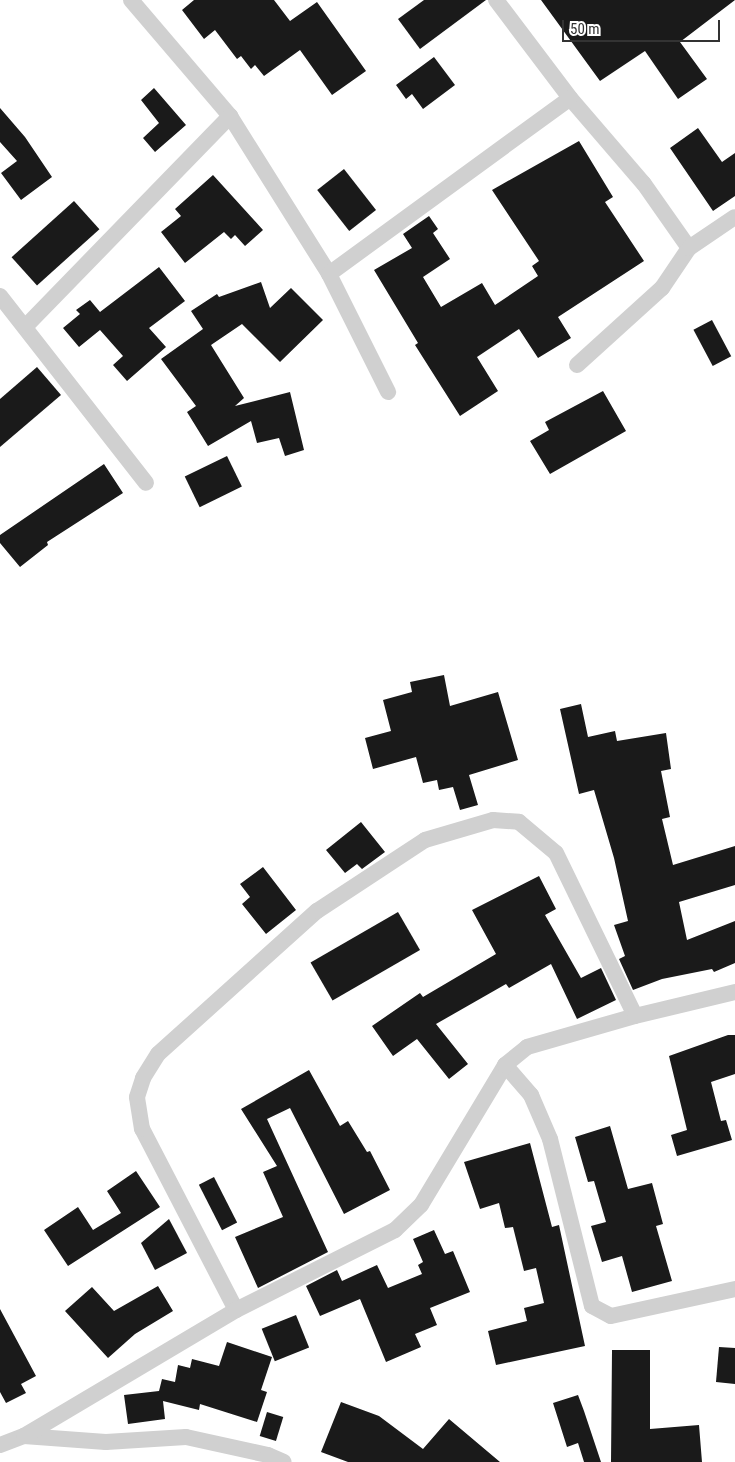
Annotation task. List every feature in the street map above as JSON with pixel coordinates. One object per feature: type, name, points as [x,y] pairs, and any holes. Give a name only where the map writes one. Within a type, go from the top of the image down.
[{"type":"street","points":[[131,0],[230,116],[328,274],[388,392]]},
{"type":"street","points":[[496,0],[570,98],[644,184],[689,248]]},
{"type":"street","points":[[328,274],[570,98]]},
{"type":"street","points":[[26,326],[230,116]]},
{"type":"street","points":[[577,365],[662,288],[689,248],[735,217]]},
{"type":"street","points":[[0,296],[26,326],[146,483]]},
{"type":"street","points":[[236,1310],[142,1129],[137,1097],[143,1078],[158,1054],[317,911],[425,840],[493,820],[520,822],[556,853],[635,1016]]},
{"type":"street","points":[[0,1445],[24,1436],[236,1310],[394,1230],[421,1205],[505,1065],[527,1047],[635,1016],[735,992]]},
{"type":"street","points":[[505,1065],[531,1095],[550,1139],[592,1306],[611,1316],[735,1289]]},
{"type":"street","points":[[24,1436],[106,1442],[186,1437],[268,1455],[284,1462]]},
{"type":"building","points":[[194,0],[274,0],[290,21],[317,2],[366,71],[332,95],[300,50],[264,76],[255,65],[251,69],[241,56],[237,59],[215,30],[204,39],[182,10]]},
{"type":"building","points":[[424,0],[486,0],[420,49],[398,19]]},
{"type":"building","points":[[541,0],[735,0],[680,42],[707,79],[678,99],[645,51],[600,81]]},
{"type":"building","points":[[434,57],[455,85],[423,109],[412,94],[406,99],[396,85]]},
{"type":"building","points":[[154,88],[186,125],[155,152],[143,138],[159,123],[141,100]]},
{"type":"building","points":[[0,108],[25,137],[52,177],[21,200],[1,173],[17,161],[0,142]]},
{"type":"building","points":[[698,128],[722,162],[735,153],[735,196],[713,211],[670,148]]},
{"type":"building","points":[[579,141],[613,197],[605,202],[644,261],[558,317],[571,338],[538,358],[519,329],[477,357],[498,391],[460,416],[415,345],[418,343],[374,270],[412,248],[403,234],[429,216],[438,229],[433,233],[450,259],[423,277],[441,307],[482,283],[495,305],[538,276],[532,266],[539,261],[492,190]]},
{"type":"building","points":[[344,169],[376,210],[349,231],[317,190]]},
{"type":"building","points":[[213,175],[263,230],[245,246],[235,235],[231,239],[224,232],[185,263],[161,232],[181,216],[175,209]]},
{"type":"building","points":[[74,201],[99,229],[37,285],[12,257]]},
{"type":"building","points":[[159,267],[185,301],[149,328],[166,347],[127,381],[113,365],[123,356],[100,330],[79,347],[63,328],[80,314],[76,310],[90,300],[100,312]]},
{"type":"building","points":[[261,282],[270,308],[291,288],[323,320],[280,362],[242,324],[211,345],[244,398],[235,406],[290,392],[304,450],[285,456],[279,438],[257,443],[251,421],[208,446],[187,412],[196,406],[161,359],[203,329],[191,311],[217,294],[219,297]]},
{"type":"building","points":[[712,320],[731,356],[713,366],[693,330]]},
{"type":"building","points":[[37,367],[61,395],[0,447],[0,399]]},
{"type":"building","points":[[603,391],[626,431],[550,474],[530,441],[549,430],[545,422]]},
{"type":"building","points":[[227,456],[242,487],[200,507],[185,477]]},
{"type":"building","points":[[104,464],[123,493],[47,542],[48,545],[20,567],[0,543],[0,535]]},
{"type":"building","points":[[444,675],[450,706],[498,692],[518,760],[469,775],[478,805],[460,810],[453,787],[439,790],[437,780],[423,783],[416,757],[373,769],[365,738],[391,731],[383,700],[412,692],[410,682]]},
{"type":"building","points":[[581,704],[588,737],[615,731],[617,741],[666,733],[671,769],[661,771],[670,817],[662,819],[673,865],[735,846],[735,885],[679,902],[687,940],[735,921],[735,963],[714,972],[712,969],[662,979],[633,990],[619,959],[625,956],[614,925],[628,921],[614,858],[594,790],[579,794],[560,709]]},
{"type":"building","points":[[361,822],[385,852],[362,869],[357,864],[345,873],[326,850]]},
{"type":"building","points":[[263,867],[296,910],[266,934],[242,904],[250,897],[240,884]]},
{"type":"building","points":[[539,876],[556,909],[545,915],[581,978],[601,968],[616,1000],[577,1019],[551,964],[509,988],[506,984],[436,1024],[468,1064],[449,1079],[417,1039],[393,1056],[372,1026],[420,993],[423,997],[496,954],[472,910]]},
{"type":"building","points":[[398,912],[420,950],[333,1001],[311,962]]},
{"type":"building","points":[[728,1035],[735,1035],[735,1074],[711,1082],[721,1121],[726,1120],[732,1140],[677,1156],[671,1135],[687,1130],[669,1056]]},
{"type":"building","points":[[309,1070],[340,1126],[348,1121],[367,1152],[370,1151],[390,1190],[344,1214],[290,1108],[267,1119],[328,1252],[258,1288],[235,1237],[283,1217],[263,1172],[277,1166],[241,1109]]},
{"type":"building","points":[[610,1126],[628,1189],[652,1183],[663,1224],[656,1226],[672,1281],[632,1292],[622,1256],[602,1262],[591,1226],[606,1222],[594,1181],[588,1182],[575,1137]]},
{"type":"building","points":[[530,1143],[552,1227],[559,1225],[585,1346],[496,1365],[488,1331],[527,1321],[524,1308],[544,1303],[536,1268],[524,1271],[513,1227],[505,1228],[499,1203],[480,1209],[464,1162]]},
{"type":"building","points":[[136,1171],[160,1207],[68,1266],[44,1230],[78,1207],[93,1230],[121,1213],[107,1191]]},
{"type":"building","points":[[214,1177],[237,1222],[222,1230],[199,1185]]},
{"type":"building","points":[[169,1219],[187,1253],[155,1270],[141,1243]]},
{"type":"building","points":[[434,1230],[445,1254],[453,1251],[470,1292],[430,1308],[437,1325],[415,1334],[421,1347],[386,1362],[360,1299],[320,1316],[306,1286],[337,1270],[342,1281],[377,1265],[388,1288],[422,1274],[418,1265],[423,1262],[413,1239]]},
{"type":"building","points":[[158,1286],[173,1311],[135,1334],[108,1358],[65,1311],[92,1287],[114,1311]]},
{"type":"building","points":[[0,1309],[36,1376],[21,1384],[26,1393],[6,1403],[0,1392]]},
{"type":"building","points":[[296,1315],[309,1347],[275,1361],[262,1329]]},
{"type":"building","points":[[227,1342],[272,1357],[261,1390],[267,1392],[257,1422],[200,1404],[199,1410],[163,1401],[165,1419],[128,1424],[124,1395],[159,1391],[162,1379],[175,1382],[178,1365],[190,1368],[192,1359],[219,1366]]},
{"type":"building","points":[[719,1347],[735,1348],[735,1384],[716,1382]]},
{"type":"building","points":[[612,1350],[650,1350],[650,1429],[699,1425],[702,1462],[611,1462]]},
{"type":"building","points":[[578,1395],[601,1462],[584,1462],[578,1443],[567,1447],[553,1403]]},
{"type":"building","points":[[341,1402],[379,1416],[423,1449],[449,1419],[500,1462],[348,1462],[321,1452]]},
{"type":"building","points":[[267,1412],[283,1417],[276,1441],[260,1436]]}]
